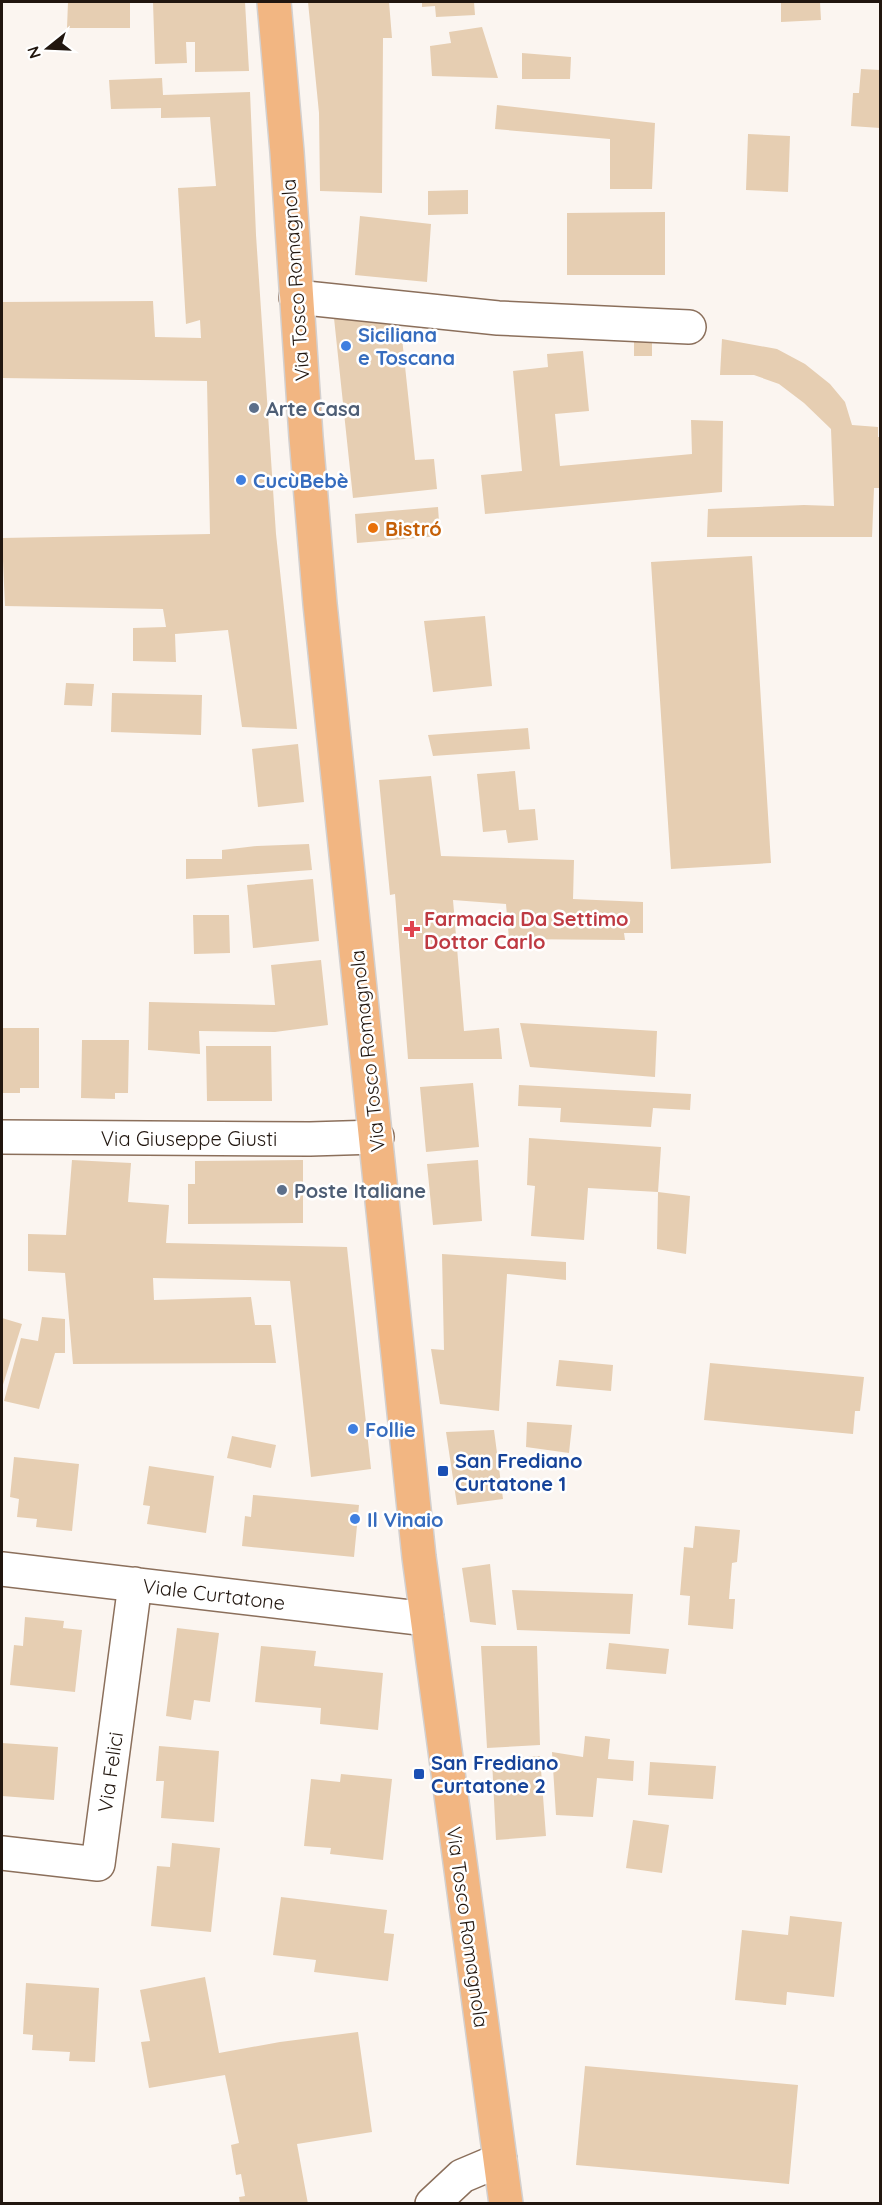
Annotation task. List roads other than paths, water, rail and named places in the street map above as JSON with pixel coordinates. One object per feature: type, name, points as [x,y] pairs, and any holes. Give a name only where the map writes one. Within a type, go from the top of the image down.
[{"type":"main road","name":"Via Tosco Romagnola","points":[[274,2],[320,604],[427,1619],[506,2204]]},
{"type":"street","points":[[296,297],[498,318],[689,327]]},
{"type":"street","name":"Via Giuseppe Giusti","points":[[2,1137],[377,1137]]},
{"type":"street","name":"Viale Curtatone","points":[[2,1569],[427,1619]]},
{"type":"street","name":"Via Felici","points":[[2,1853],[98,1864],[135,1584]]},
{"type":"street","points":[[432,2204],[462,2176],[500,2160]]},
{"type":"place","name":"Siciliana e Toscana","points":[[346,346]]},
{"type":"place","name":"Arte Casa","points":[[254,408]]},
{"type":"place","name":"CucùBebè","points":[[241,480]]},
{"type":"place","name":"Bistró","points":[[373,528]]},
{"type":"place","name":"Farmacia Da Settimo Dottor Carlo","points":[[412,929]]},
{"type":"place","name":"Poste Italiane","points":[[282,1190]]},
{"type":"place","name":"Follie","points":[[353,1429]]},
{"type":"place","name":"San Frediano Curtatone 1","points":[[443,1471]]},
{"type":"place","name":"Il Vinaio","points":[[355,1519]]},
{"type":"place","name":"San Frediano Curtatone 2","points":[[419,1774]]}]
